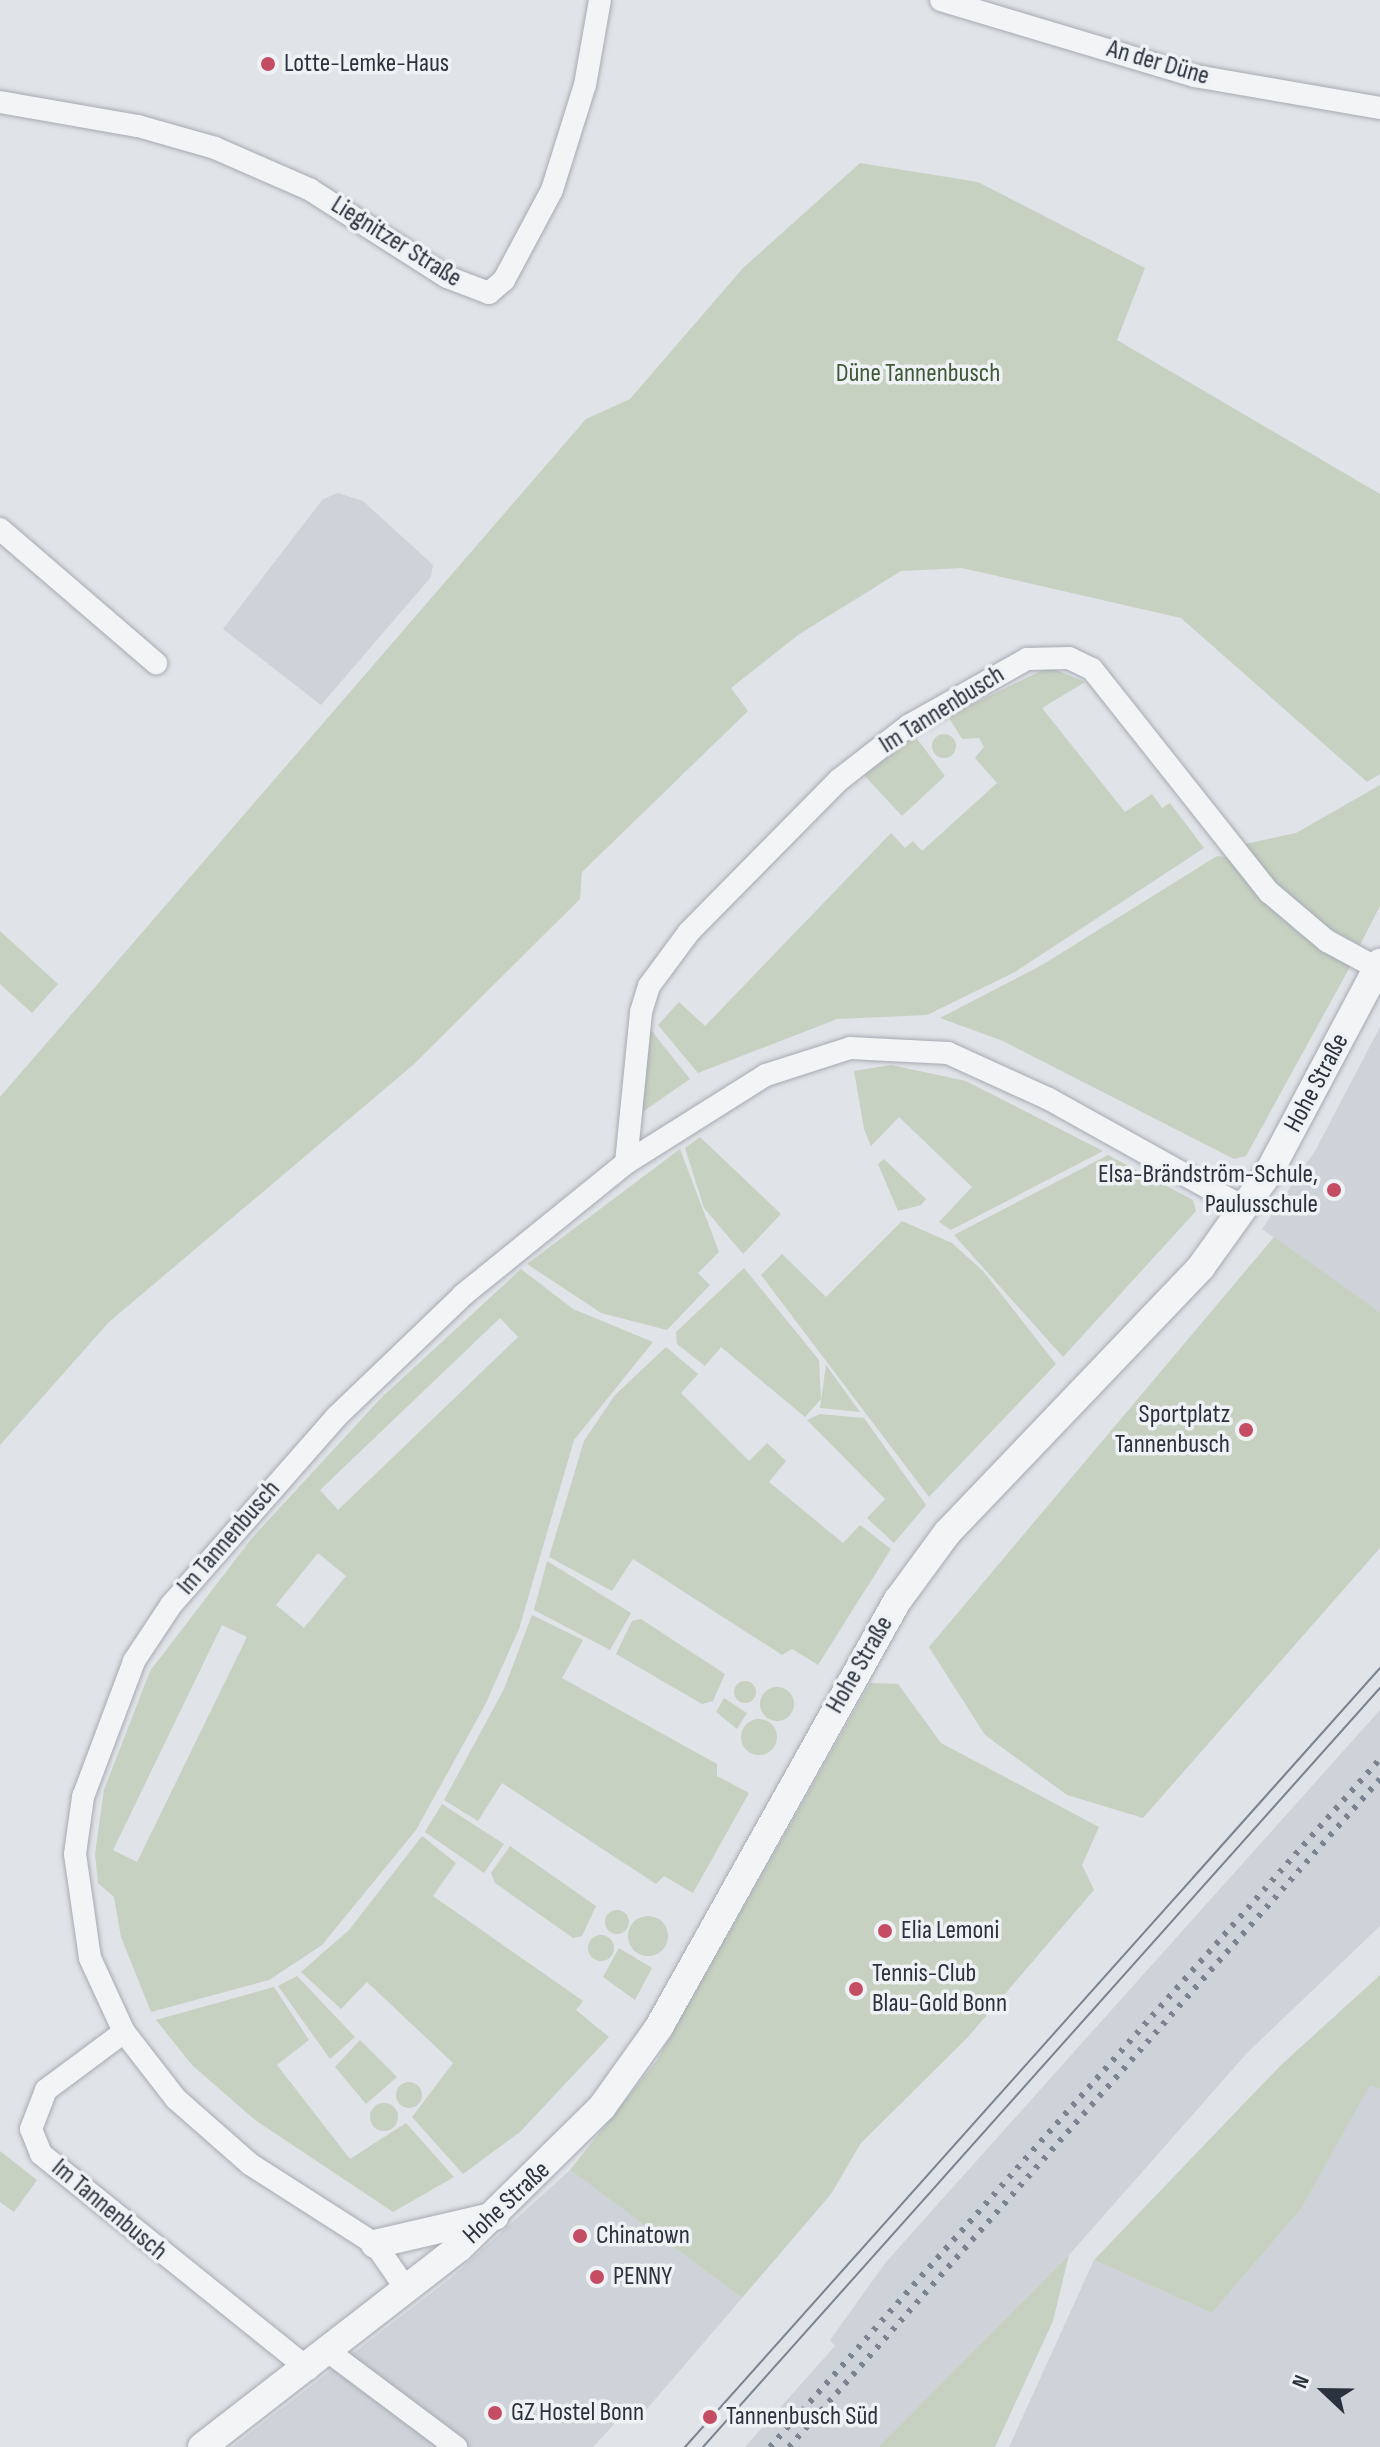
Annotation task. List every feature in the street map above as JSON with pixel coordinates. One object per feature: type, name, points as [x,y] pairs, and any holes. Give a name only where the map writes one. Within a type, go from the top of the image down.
[{"type":"street","name":"Liegnitzer Straße","points":[[0,102],[138,126],[215,148],[309,189],[447,277],[489,293],[504,280],[552,190],[585,85],[600,0]]},
{"type":"street","name":"An der Düne","points":[[941,0],[1195,76],[1380,108]]},
{"type":"street","points":[[0,529],[156,663]]},
{"type":"street","name":"Im Tannenbusch","points":[[626,1163],[641,1012],[649,986],[689,932],[839,780],[908,726],[1027,659],[1069,658],[1092,669],[1269,892],[1327,941],[1379,966]]},
{"type":"street","name":"Hohe Straße","points":[[202,2447],[318,2360],[496,2216],[631,2071],[872,1640],[924,1563],[1201,1267],[1245,1208],[1379,966]]},
{"type":"street","name":"Im Tannenbusch","points":[[407,2290],[375,2244],[215,2137],[124,2032],[90,1958],[75,1854],[88,1775],[134,1661],[235,1529],[397,1355],[626,1163],[766,1075],[882,1045],[948,1053],[979,1066],[1245,1208]]},
{"type":"street","name":"Im Tannenbusch","points":[[124,2032],[40,2098],[31,2129],[41,2154],[318,2360]]},
{"type":"street","points":[[375,2244],[496,2216]]},
{"type":"street","points":[[318,2360],[456,2447]]},
{"type":"shaded area","points":[[338,493],[363,501],[433,565],[431,577],[321,705],[223,629],[323,499]]},
{"type":"shaded area","name":"Elsa-Brändström-Schule, Paulusschule","points":[[1380,1027],[1380,1312],[1262,1229],[1315,1151]]},
{"type":"shaded area","points":[[1380,1710],[1380,1926],[1247,2053],[1069,2255],[878,2447],[745,2447],[835,2346],[830,2340],[886,2262]]},
{"type":"shaded area","points":[[1370,2084],[1380,2089],[1380,2447],[1009,2447],[1094,2260],[1212,2313],[1301,2209]]},
{"type":"shaded area","points":[[570,2170],[742,2298],[640,2417],[629,2408],[593,2447],[232,2447],[452,2277]]},
{"type":"green space","name":"Düne Tannenbusch","points":[[860,163],[978,182],[1145,268],[1117,340],[1380,494],[1380,774],[1367,782],[1181,618],[962,568],[901,571],[798,635],[731,688],[748,711],[582,872],[580,899],[413,1065],[109,1322],[0,1445],[0,1097],[586,419],[630,399],[743,268]]},
{"type":"green space","points":[[1049,667],[1085,682],[1042,708],[1125,812],[1152,794],[1162,808],[1170,803],[1204,848],[1015,972],[927,1015],[837,1019],[698,1073],[658,1025],[679,1002],[705,1026],[891,833],[905,848],[913,841],[922,851],[997,783],[975,758],[984,747],[979,738],[962,739],[948,716]]},
{"type":"green space","points":[[944,734],[952,738],[956,746],[952,754],[944,758],[936,754],[932,746],[936,738]]},
{"type":"green space","points":[[915,736],[945,776],[902,816],[864,775]]},
{"type":"green space","points":[[1380,785],[1380,906],[1360,945],[1296,910],[1240,845],[1296,833]]},
{"type":"green space","points":[[1217,856],[1227,857],[1298,933],[1351,965],[1246,1156],[1234,1159],[1003,1041],[940,1018],[1042,965]]},
{"type":"green space","points":[[0,931],[58,984],[32,1013],[0,984]]},
{"type":"green space","points":[[650,1029],[690,1079],[641,1113]]},
{"type":"green space","points":[[891,1065],[966,1081],[1103,1151],[951,1230],[939,1222],[972,1187],[899,1117],[871,1146],[864,1129],[854,1071]]},
{"type":"green space","points":[[700,1137],[781,1214],[743,1254],[704,1208],[685,1148]]},
{"type":"green space","points":[[680,1149],[719,1252],[698,1273],[710,1285],[667,1330],[601,1313],[527,1264]]},
{"type":"green space","points":[[1108,1155],[1193,1200],[1196,1211],[1063,1357],[954,1235]]},
{"type":"green space","points":[[884,1159],[926,1199],[921,1205],[898,1211],[878,1164]]},
{"type":"green space","points":[[902,1221],[952,1243],[983,1271],[1056,1364],[929,1497],[761,1275],[782,1254],[826,1297]]},
{"type":"green space","name":"Sportplatz Tannenbusch","points":[[1274,1237],[1380,1312],[1380,1548],[1143,1818],[1067,1795],[985,1735],[929,1647]]},
{"type":"green space","points":[[744,1268],[819,1360],[821,1399],[805,1417],[721,1347],[705,1366],[677,1344],[676,1332]]},
{"type":"green space","points":[[521,1269],[573,1309],[653,1342],[574,1440],[519,1629],[485,1705],[416,1830],[322,1945],[269,1980],[151,2012],[121,1937],[114,1897],[98,1883],[95,1854],[104,1790],[150,1671],[252,1538],[381,1398]],"holes":[[[500,1318],[518,1337],[338,1510],[320,1490]],[[318,1553],[346,1576],[304,1628],[276,1605]],[[222,1625],[247,1637],[137,1862],[113,1850]]]},
{"type":"green space","points":[[666,1347],[698,1374],[681,1393],[749,1461],[767,1443],[786,1461],[769,1482],[843,1543],[860,1525],[891,1549],[818,1665],[792,1649],[782,1655],[633,1559],[612,1591],[549,1557],[584,1441],[615,1395]]},
{"type":"green space","points":[[826,1365],[860,1412],[820,1408]]},
{"type":"green space","points":[[820,1414],[864,1418],[926,1505],[894,1543],[867,1518],[885,1499],[807,1420]]},
{"type":"green space","points":[[547,1561],[631,1613],[610,1650],[534,1610]]},
{"type":"green space","points":[[532,1615],[583,1640],[562,1678],[717,1764],[717,1776],[749,1793],[693,1893],[664,1876],[656,1884],[502,1783],[478,1821],[444,1800],[504,1689]]},
{"type":"green space","points":[[641,1619],[725,1674],[713,1701],[702,1704],[616,1654],[632,1621]]},
{"type":"green space","points":[[741,1681],[749,1681],[756,1692],[749,1703],[741,1703],[734,1696],[734,1688]]},
{"type":"green space","name":"Tennis-Club Blau-Gold Bonn","points":[[870,1683],[898,1684],[941,1743],[1099,1827],[1082,1865],[1094,1890],[968,2037],[861,2143],[831,2194],[742,2298],[570,2170],[657,2060]]},
{"type":"green space","points":[[777,1687],[789,1692],[794,1704],[789,1716],[777,1721],[765,1716],[760,1704],[765,1692]]},
{"type":"green space","points":[[724,1698],[747,1713],[737,1729],[716,1712]]},
{"type":"green space","points":[[759,1719],[772,1724],[777,1737],[772,1750],[759,1755],[746,1750],[741,1737],[746,1724]]},
{"type":"green space","points":[[442,1804],[504,1844],[484,1873],[425,1832]]},
{"type":"green space","points":[[422,1836],[456,1863],[433,1896],[583,2001],[576,2010],[609,2037],[520,2132],[463,2174],[412,2117],[453,2063],[367,1982],[341,2009],[301,1972],[349,1930]]},
{"type":"green space","points":[[510,1846],[596,1906],[582,1936],[573,1938],[495,1883],[491,1873]]},
{"type":"green space","points":[[617,1910],[626,1913],[629,1922],[626,1931],[617,1934],[608,1931],[605,1922],[608,1913]]},
{"type":"green space","points":[[648,1916],[662,1922],[668,1936],[662,1950],[648,1956],[634,1950],[628,1936],[634,1922]]},
{"type":"green space","points":[[601,1935],[610,1939],[614,1948],[610,1957],[601,1961],[592,1957],[588,1948],[592,1939]]},
{"type":"green space","points":[[619,1948],[652,1968],[635,2000],[603,1977]]},
{"type":"green space","points":[[1380,1975],[1380,2089],[1370,2085],[1301,2209],[1212,2313],[1094,2260],[1280,2066]]},
{"type":"green space","points":[[297,1976],[355,2037],[330,2059],[278,1986]]},
{"type":"green space","points":[[274,1987],[309,2040],[277,2065],[350,2159],[406,2123],[454,2177],[393,2212],[255,2120],[192,2065],[156,2020]]},
{"type":"green space","points":[[360,2040],[397,2077],[366,2104],[335,2067]]},
{"type":"green space","points":[[409,2082],[418,2086],[422,2095],[418,2104],[409,2108],[400,2104],[396,2095],[400,2086]]},
{"type":"green space","points":[[384,2103],[394,2107],[398,2117],[394,2127],[384,2131],[374,2127],[370,2117],[374,2107]]},
{"type":"green space","points":[[0,2151],[37,2180],[14,2212],[0,2202]]},
{"type":"green space","points":[[1069,2255],[1053,2321],[995,2447],[878,2447]]},
{"type":"tram line","points":[[685,2447],[1380,1668]]},
{"type":"tram line","points":[[703,2447],[1380,1688]]},
{"type":"railway","points":[[770,2447],[1380,1759]]},
{"type":"railway","points":[[789,2447],[1380,1779]]},
{"type":"place","name":"Lotte-Lemke-Haus","points":[[268,64]]},
{"type":"place","name":"Elsa-Brändström-Schule, Paulusschule","points":[[1334,1190]]},
{"type":"place","name":"Sportplatz Tannenbusch","points":[[1246,1430]]},
{"type":"place","name":"Elia Lemoni","points":[[885,1931]]},
{"type":"place","name":"Tennis-Club Blau-Gold Bonn","points":[[856,1989]]},
{"type":"place","name":"Chinatown","points":[[580,2236]]},
{"type":"place","name":"PENNY","points":[[597,2277]]},
{"type":"place","name":"GZ Hostel Bonn","points":[[495,2413]]},
{"type":"place","name":"Tannenbusch Süd","points":[[710,2417]]}]
